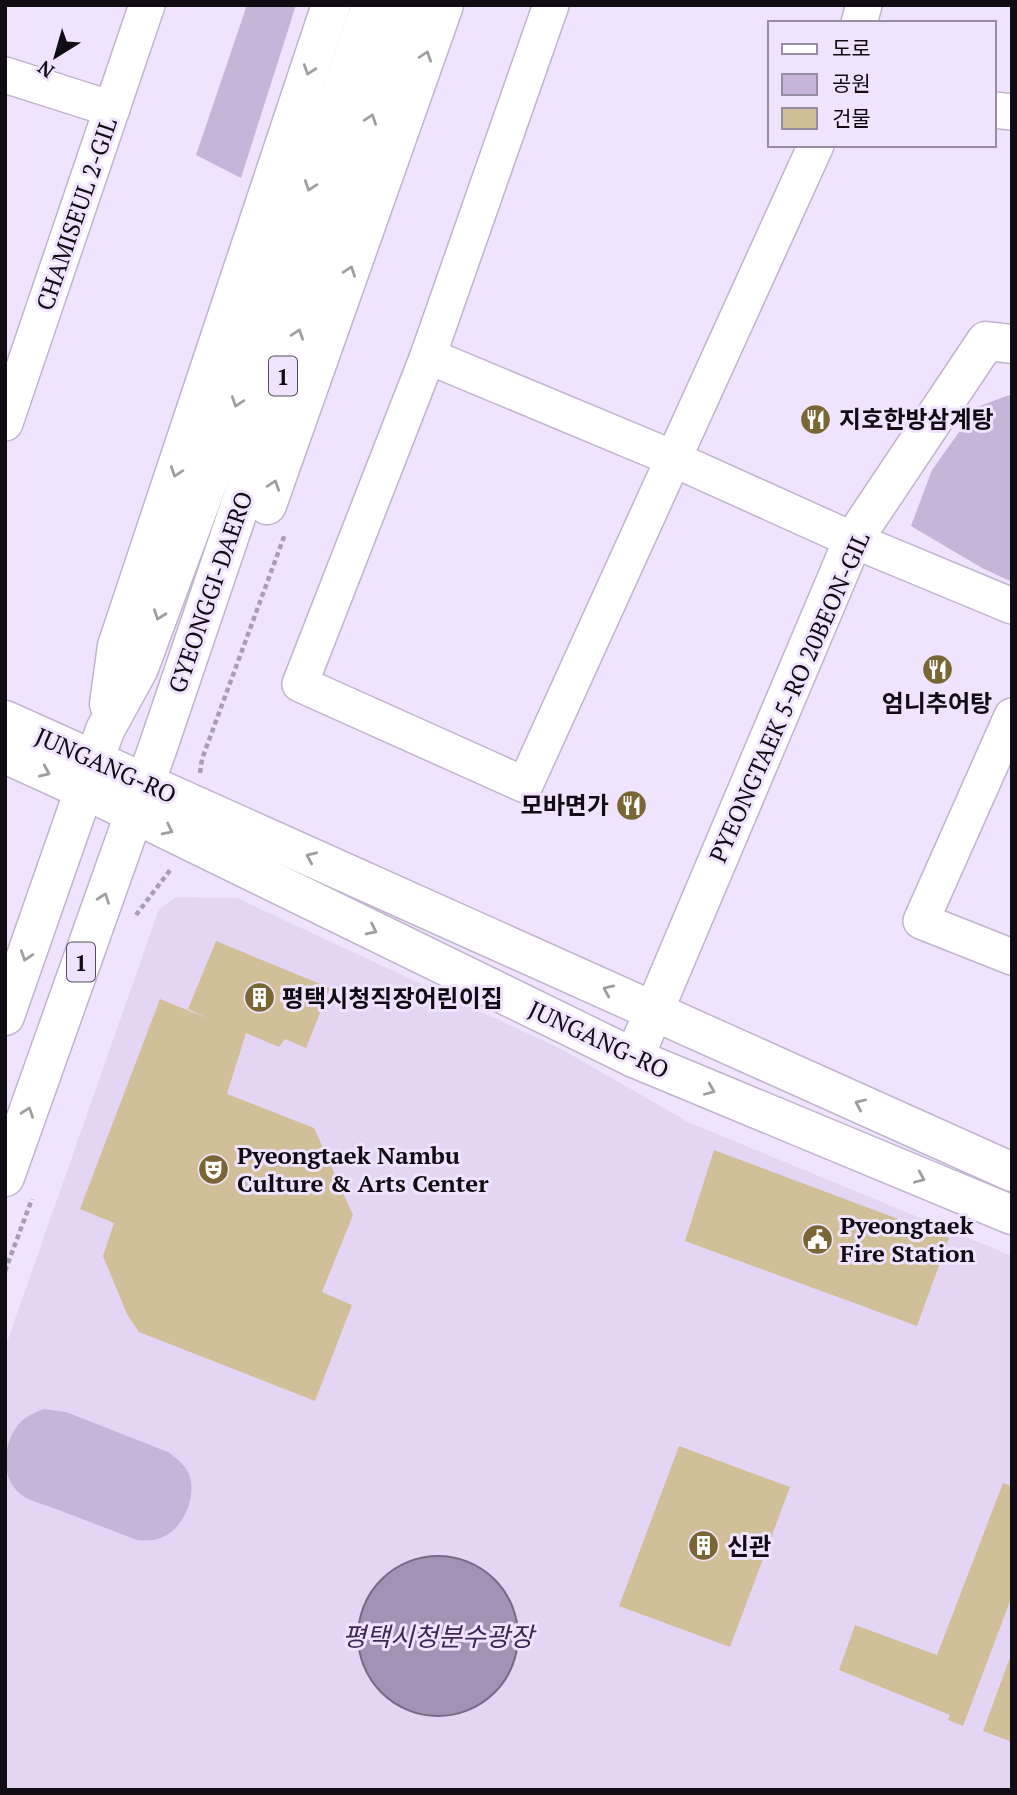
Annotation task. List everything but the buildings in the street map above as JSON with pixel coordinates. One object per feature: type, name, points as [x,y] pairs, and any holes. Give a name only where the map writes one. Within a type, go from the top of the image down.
[{"type":"main road","points":[[95,760],[117,646],[331,5]]},
{"type":"main road","name":"GYEONGGI-DAERO","points":[[5,1016],[95,760],[139,668],[235,409],[371,5]]},
{"type":"main road","name":"GYEONGGI-DAERO","points":[[19,1185],[139,798],[410,5]]},
{"type":"main road","points":[[158,747],[204,683],[444,5]]},
{"type":"main road","name":"PYEONGTAEK 5-RO 20BEON-GIL","points":[[634,1058],[853,540],[986,341],[1012,344]]},
{"type":"main road","name":"JUNGANG-RO","points":[[5,720],[95,760],[139,798],[192,823],[634,1058],[1012,1215]]},
{"type":"main road","name":"JUNGANG-RO","points":[[5,754],[95,760]]},
{"type":"main road","name":"JUNGANG-RO","points":[[192,823],[654,1010],[1012,1172]]},
{"type":"street","name":"CHAMISEUL 2-GIL","points":[[5,423],[147,5]]},
{"type":"street","points":[[551,5],[429,356],[300,684],[525,785],[815,147]]},
{"type":"street","points":[[5,75],[112,109]]},
{"type":"street","points":[[429,356],[1012,606]]},
{"type":"street","points":[[1012,716],[921,920],[1012,957]]},
{"type":"path","points":[[132,927],[136,915],[187,847],[202,759],[288,525]]},
{"type":"path","points":[[5,1271],[19,1185]]},
{"type":"shaded area","points":[[176,897],[237,898],[563,1050],[688,1122],[1012,1256],[1012,1790],[5,1790],[5,1348],[159,909]]},
{"type":"green space","points":[[247,5],[296,5],[241,178],[196,155]]},
{"type":"green space","points":[[1012,394],[1012,582],[982,568],[911,526],[932,470],[977,407]]},
{"type":"green space","points":[[44,1409],[66,1412],[168,1452],[177,1459],[191,1480],[188,1508],[178,1525],[162,1538],[137,1540],[35,1502],[21,1494],[8,1475],[8,1445],[21,1422]]},
{"type":"water","name":"평택시청분수광장","points":[[438,1556],[469,1562],[494,1580],[512,1605],[518,1636],[512,1667],[494,1692],[469,1710],[438,1716],[407,1710],[382,1692],[364,1667],[358,1636],[364,1605],[382,1580],[407,1562]]},
{"type":"place","name":"지호한방삼계탕","points":[[816,419]]},
{"type":"place","name":"엄니추어탕","points":[[937,669]]},
{"type":"place","name":"모바면가","points":[[632,805]]},
{"type":"place","name":"평택시청직장어린이집","points":[[259,998]]},
{"type":"place","name":"Pyeongtaek Nambu Culture & Arts Center","points":[[214,1169]]},
{"type":"place","name":"Pyeongtaek Fire Station","points":[[817,1239]]},
{"type":"place","name":"신관","points":[[704,1546]]}]
